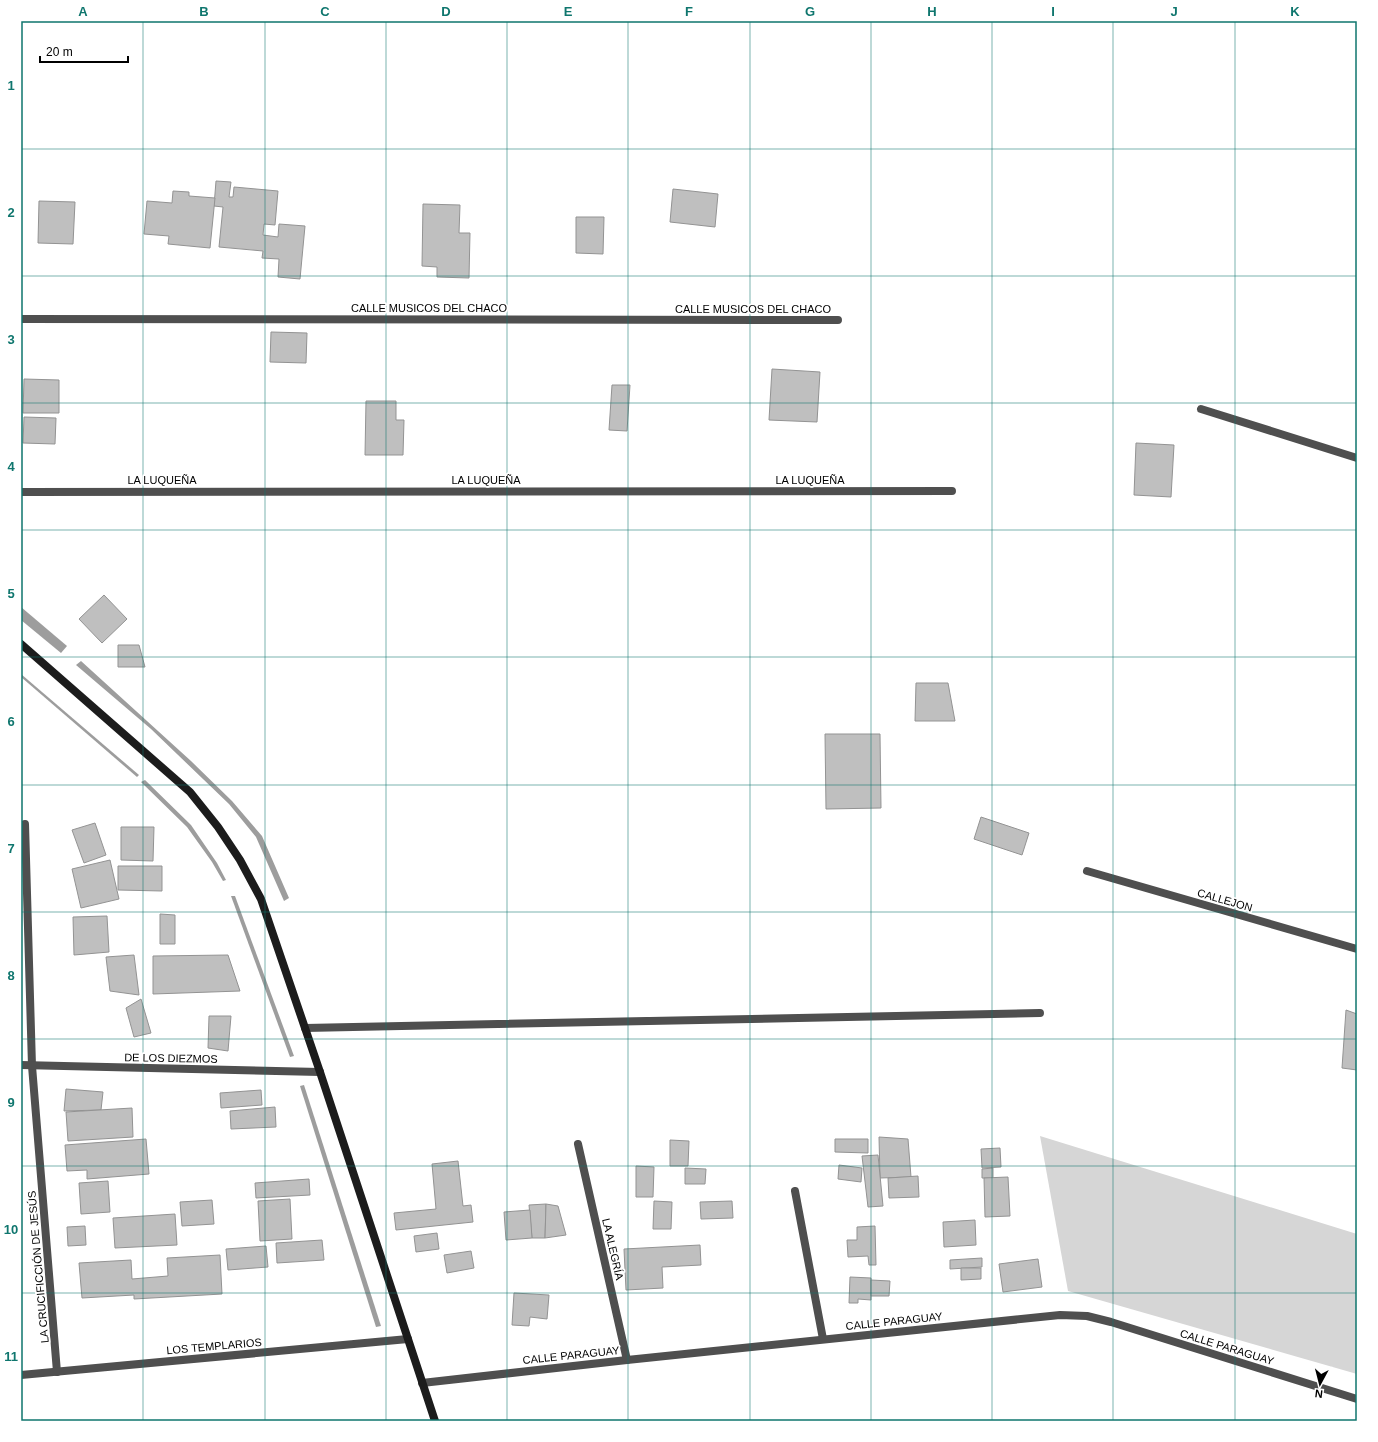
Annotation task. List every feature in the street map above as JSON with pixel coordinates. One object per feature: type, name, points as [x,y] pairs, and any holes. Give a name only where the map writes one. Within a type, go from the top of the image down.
[{"type":"street","name":"CALLE MUSICOS DEL CHACO","points":[[21,319],[838,320]]},
{"type":"street","points":[[1201,409],[1357,458]]},
{"type":"street","name":"LA LUQUEÑA","points":[[21,492],[952,491]]},
{"type":"street","points":[[21,644],[190,792],[218,827],[240,860],[262,899],[434,1421]]},
{"type":"street","name":"LA CRUCIFICCIÓN DE JESÚS","points":[[25,824],[32,1066],[57,1372]]},
{"type":"street","name":"CALLEJON","points":[[1087,871],[1357,950]]},
{"type":"street","points":[[305,1028],[1040,1013]]},
{"type":"street","name":"DE LOS DIEZMOS","points":[[21,1065],[320,1072]]},
{"type":"street","name":"LA ALEGRÍA","points":[[578,1144],[627,1360]]},
{"type":"street","points":[[795,1191],[823,1339]]},
{"type":"street","name":"CALLE PARAGUAY","points":[[422,1383],[823,1339],[1060,1315],[1087,1316],[1111,1322],[1357,1399]]},
{"type":"street","name":"LOS TEMPLARIOS","points":[[21,1375],[408,1339]]},
{"type":"shaded area","points":[[21,607],[67,646],[61,653],[21,620]]},
{"type":"shaded area","points":[[81,661],[191,761],[232,801],[262,836],[289,898],[284,901],[256,837],[229,804],[151,729],[76,665]]},
{"type":"shaded area","points":[[21,674],[139,775],[137,777],[21,677]]},
{"type":"shaded area","points":[[145,780],[191,825],[217,863],[226,880],[223,881],[212,862],[187,827],[141,782]]},
{"type":"shaded area","points":[[231,896],[235,896],[294,1056],[290,1057]]},
{"type":"shaded area","points":[[304,1085],[381,1326],[376,1327],[300,1086]]},
{"type":"shaded area","points":[[1040,1136],[1357,1234],[1357,1374],[1068,1291]]},
{"type":"building","points":[[216,181],[231,182],[229,197],[233,197],[234,187],[278,191],[275,225],[264,224],[263,235],[278,237],[279,224],[305,226],[300,279],[278,277],[279,259],[262,258],[263,251],[219,247],[223,207],[214,206]]},
{"type":"building","points":[[673,189],[718,194],[715,227],[670,222]]},
{"type":"building","points":[[173,191],[189,192],[189,196],[215,198],[210,248],[168,244],[169,236],[144,234],[147,201],[172,203]]},
{"type":"building","points":[[39,201],[75,202],[73,244],[38,243]]},
{"type":"building","points":[[423,204],[460,205],[459,233],[470,233],[469,278],[437,277],[437,267],[422,266]]},
{"type":"building","points":[[576,217],[604,217],[603,254],[576,253]]},
{"type":"building","points":[[271,332],[307,333],[306,363],[270,362]]},
{"type":"building","points":[[772,369],[820,372],[817,422],[769,420]]},
{"type":"building","points":[[24,379],[59,380],[59,413],[23,413]]},
{"type":"building","points":[[612,385],[630,385],[627,431],[609,430]]},
{"type":"building","points":[[366,401],[396,401],[396,420],[404,420],[403,455],[365,455]]},
{"type":"building","points":[[24,417],[56,418],[55,444],[23,443]]},
{"type":"building","points":[[1136,443],[1174,445],[1171,497],[1134,495]]},
{"type":"building","points":[[104,595],[127,619],[102,643],[79,619]]},
{"type":"building","points":[[118,645],[139,645],[145,667],[118,667]]},
{"type":"building","points":[[916,683],[948,683],[955,721],[915,721]]},
{"type":"building","points":[[825,734],[880,734],[881,808],[826,809]]},
{"type":"building","points":[[981,817],[1029,833],[1022,855],[974,839]]},
{"type":"building","points":[[95,823],[106,855],[84,863],[72,830]]},
{"type":"building","points":[[121,827],[154,827],[153,861],[121,860]]},
{"type":"building","points":[[110,860],[119,899],[81,908],[72,869]]},
{"type":"building","points":[[118,866],[162,866],[162,891],[118,890]]},
{"type":"building","points":[[160,914],[175,915],[175,944],[160,944]]},
{"type":"building","points":[[107,916],[109,952],[74,955],[73,917]]},
{"type":"building","points":[[134,955],[139,995],[110,991],[106,957]]},
{"type":"building","points":[[228,955],[240,991],[153,994],[153,956]]},
{"type":"building","points":[[141,999],[151,1033],[134,1037],[126,1008]]},
{"type":"building","points":[[1346,1010],[1357,1014],[1357,1070],[1342,1068]]},
{"type":"building","points":[[209,1016],[231,1016],[228,1051],[208,1048]]},
{"type":"building","points":[[66,1089],[103,1092],[101,1110],[64,1111]]},
{"type":"building","points":[[261,1090],[262,1105],[221,1108],[220,1093]]},
{"type":"building","points":[[275,1107],[276,1127],[231,1129],[230,1111]]},
{"type":"building","points":[[132,1108],[133,1137],[68,1141],[66,1112]]},
{"type":"building","points":[[879,1137],[908,1139],[911,1177],[880,1178]]},
{"type":"building","points":[[146,1139],[149,1174],[87,1179],[87,1170],[67,1171],[65,1145]]},
{"type":"building","points":[[835,1139],[868,1139],[868,1153],[835,1152]]},
{"type":"building","points":[[670,1140],[689,1141],[688,1166],[670,1166]]},
{"type":"building","points":[[1000,1148],[1001,1167],[982,1168],[981,1149]]},
{"type":"building","points":[[878,1155],[883,1206],[868,1207],[862,1156]]},
{"type":"building","points":[[458,1161],[463,1206],[471,1205],[473,1222],[396,1230],[394,1213],[436,1209],[432,1164]]},
{"type":"building","points":[[839,1165],[862,1168],[861,1182],[838,1179]]},
{"type":"building","points":[[636,1166],[654,1167],[653,1197],[636,1197]]},
{"type":"building","points":[[685,1168],[706,1169],[705,1184],[685,1184]]},
{"type":"building","points":[[993,1168],[993,1178],[982,1178],[982,1169]]},
{"type":"building","points":[[918,1176],[919,1197],[889,1198],[888,1178]]},
{"type":"building","points":[[1008,1177],[1010,1216],[985,1217],[984,1178]]},
{"type":"building","points":[[309,1179],[310,1195],[256,1198],[255,1183]]},
{"type":"building","points":[[108,1181],[110,1212],[81,1214],[79,1183]]},
{"type":"building","points":[[290,1199],[292,1239],[260,1241],[258,1201]]},
{"type":"building","points":[[212,1200],[214,1224],[182,1226],[180,1202]]},
{"type":"building","points":[[654,1201],[672,1202],[671,1229],[653,1229]]},
{"type":"building","points":[[732,1201],[733,1218],[701,1219],[700,1202]]},
{"type":"building","points":[[546,1204],[545,1238],[532,1238],[529,1205]]},
{"type":"building","points":[[546,1204],[558,1206],[566,1235],[545,1238]]},
{"type":"building","points":[[530,1210],[532,1238],[506,1240],[504,1212]]},
{"type":"building","points":[[175,1214],[177,1245],[115,1248],[113,1218]]},
{"type":"building","points":[[975,1220],[976,1245],[944,1247],[943,1222]]},
{"type":"building","points":[[85,1226],[86,1245],[68,1246],[67,1227]]},
{"type":"building","points":[[875,1226],[876,1265],[869,1265],[868,1256],[848,1257],[847,1240],[857,1240],[857,1227]]},
{"type":"building","points":[[437,1233],[439,1249],[416,1252],[414,1236]]},
{"type":"building","points":[[322,1240],[324,1260],[277,1263],[276,1243]]},
{"type":"building","points":[[700,1245],[701,1265],[662,1267],[663,1288],[626,1290],[624,1249]]},
{"type":"building","points":[[266,1246],[268,1267],[228,1270],[226,1249]]},
{"type":"building","points":[[471,1251],[474,1268],[447,1273],[444,1255]]},
{"type":"building","points":[[220,1255],[222,1294],[134,1299],[134,1295],[82,1298],[79,1263],[131,1260],[132,1279],[168,1276],[167,1258]]},
{"type":"building","points":[[982,1258],[982,1267],[950,1269],[950,1260]]},
{"type":"building","points":[[1038,1259],[1042,1287],[1003,1292],[999,1264]]},
{"type":"building","points":[[961,1268],[981,1268],[981,1279],[961,1280]]},
{"type":"building","points":[[850,1277],[871,1278],[871,1300],[858,1299],[858,1303],[849,1303]]},
{"type":"building","points":[[871,1280],[890,1281],[889,1296],[871,1296]]},
{"type":"building","points":[[514,1293],[549,1295],[547,1319],[530,1317],[529,1326],[512,1325]]}]
